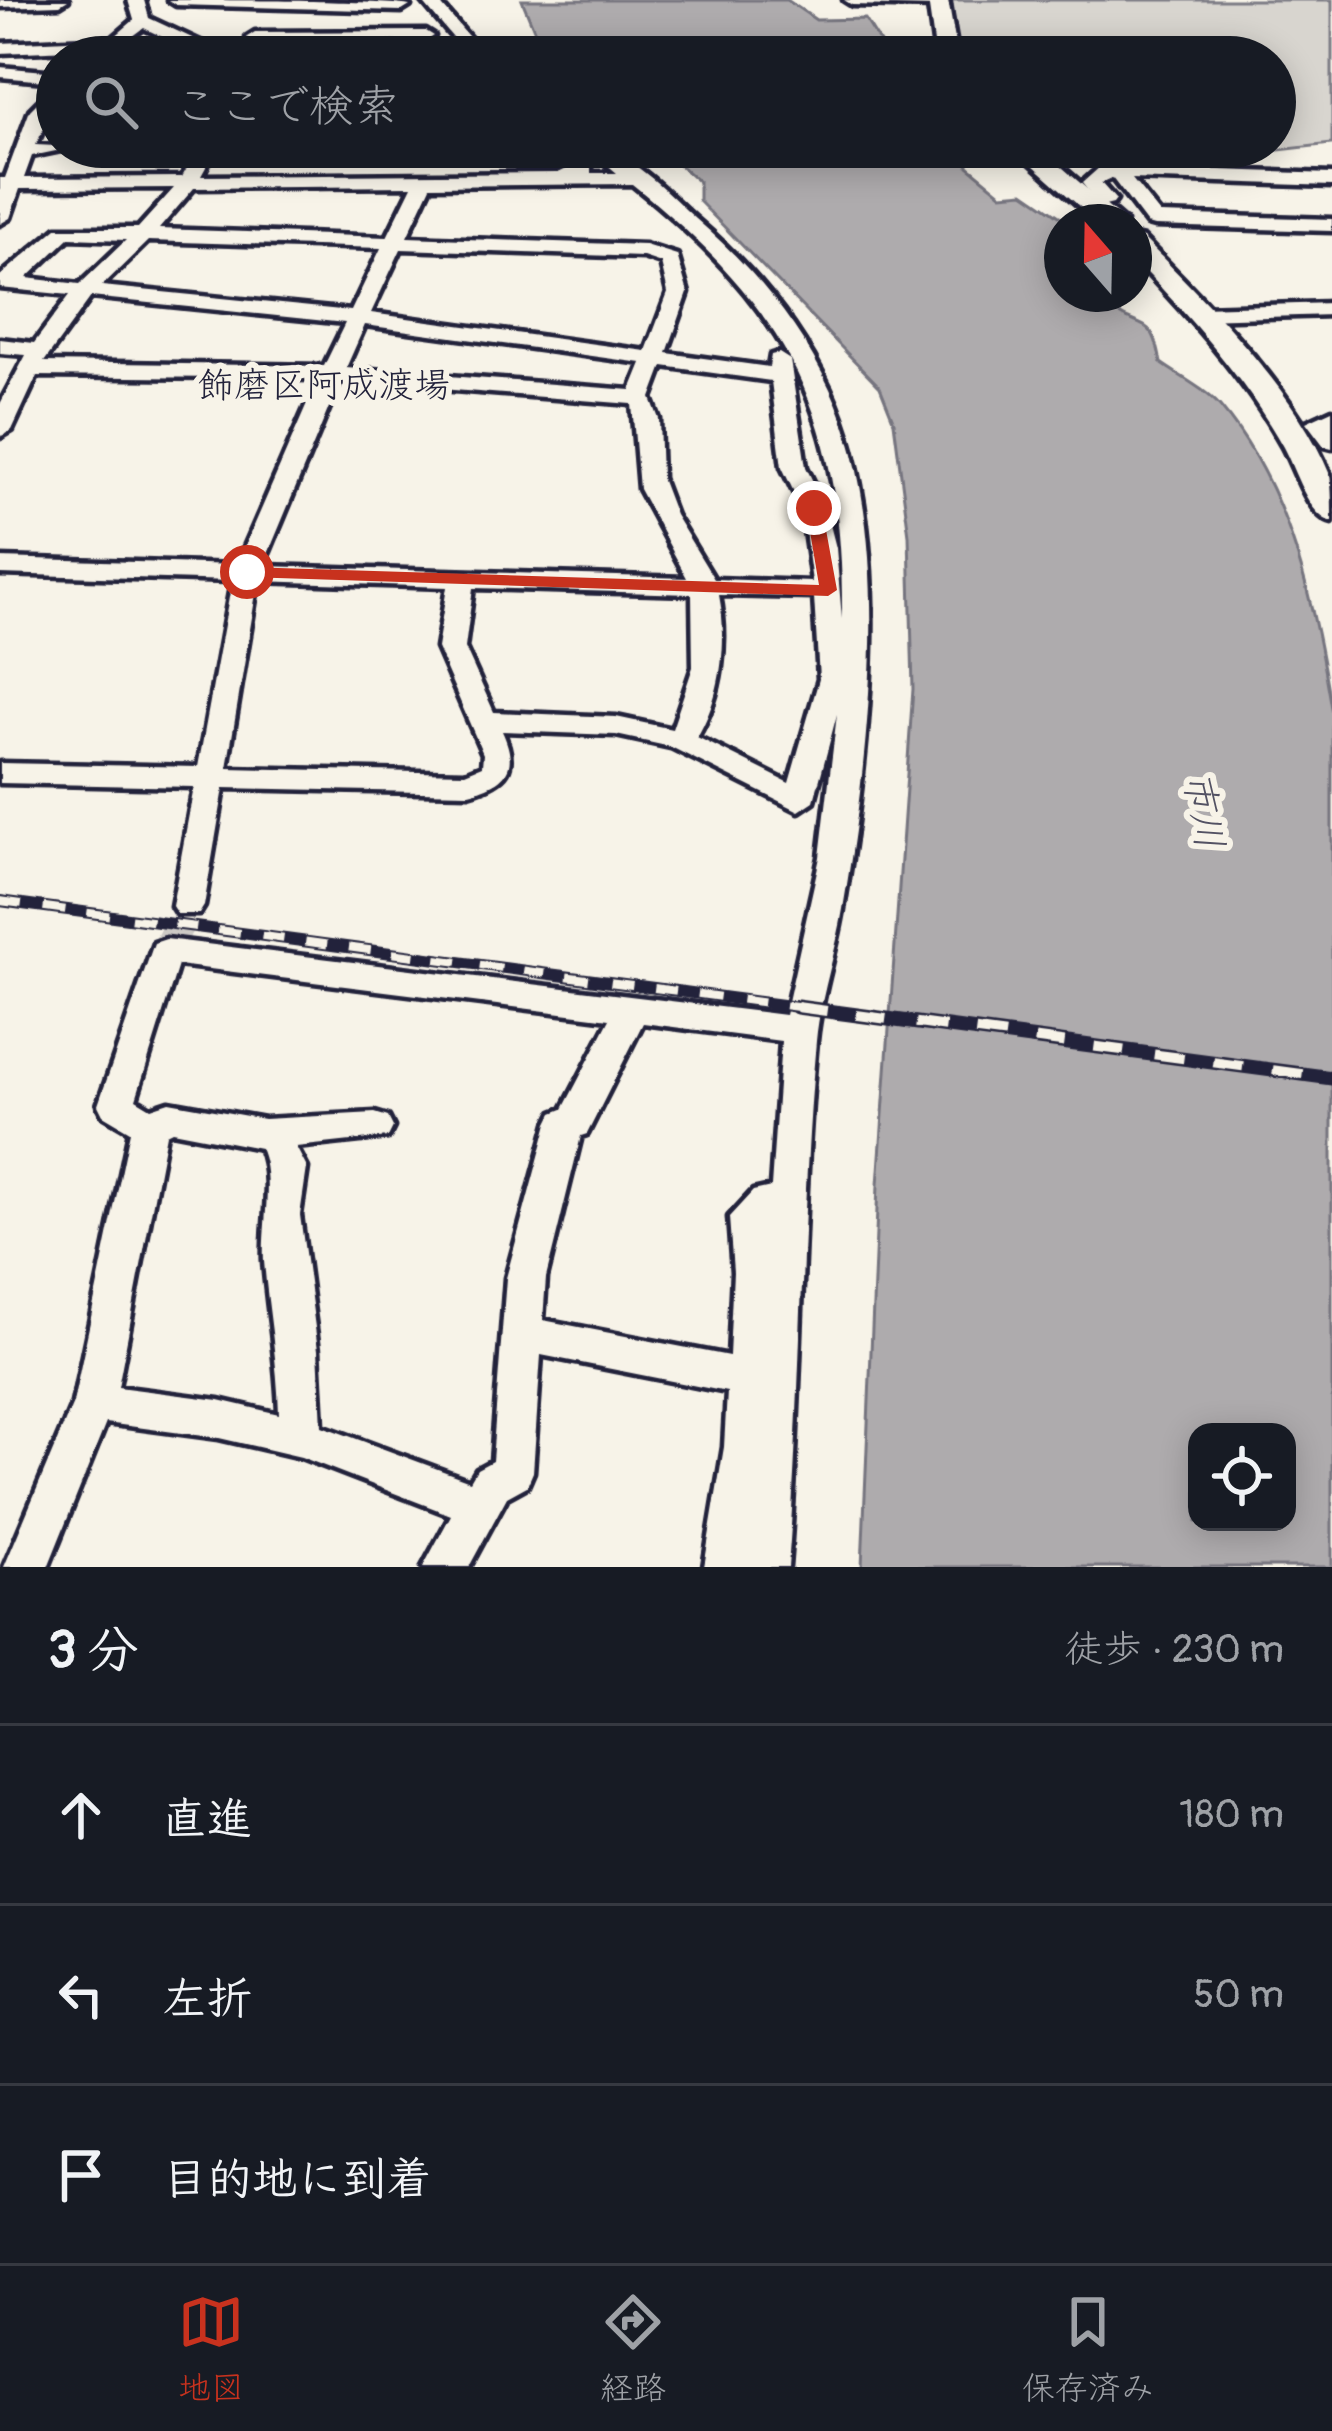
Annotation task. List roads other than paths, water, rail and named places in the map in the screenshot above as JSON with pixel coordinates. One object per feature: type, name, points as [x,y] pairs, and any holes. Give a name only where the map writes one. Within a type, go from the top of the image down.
[{"type":"main road","points":[[938,1],[944,36]]},
{"type":"main road","points":[[1050,168],[1092,204]]},
{"type":"main road","points":[[1152,263],[1201,313],[1284,421],[1332,512]]},
{"type":"street","points":[[1,2],[60,0]]},
{"type":"street","points":[[136,0],[142,21],[174,36]]},
{"type":"street","points":[[176,0],[400,3],[426,36]]},
{"type":"street","points":[[429,0],[460,36]]},
{"type":"street","points":[[852,0],[938,1]]},
{"type":"street","points":[[255,36],[270,3]]},
{"type":"street","points":[[125,36],[142,21]]},
{"type":"street","points":[[0,48],[36,49]]},
{"type":"street","points":[[0,72],[36,75]]},
{"type":"street","points":[[0,218],[7,184],[25,154],[36,119]]},
{"type":"street","points":[[0,158],[36,152]]},
{"type":"street","points":[[0,430],[5,405],[32,360],[85,291],[192,183],[199,168]]},
{"type":"street","points":[[278,183],[584,170],[581,168]]},
{"type":"street","points":[[624,168],[694,226],[754,291],[820,391],[841,449],[849,508],[827,913],[801,1030],[778,1442],[766,1567]]},
{"type":"street","points":[[1105,204],[1091,183],[1101,172],[1332,180]]},
{"type":"street","points":[[1117,172],[1154,220],[1332,226]]},
{"type":"street","points":[[7,184],[638,178]]},
{"type":"street","points":[[188,906],[247,572],[331,374],[423,182]]},
{"type":"street","points":[[5,283],[64,232],[645,251],[670,259],[678,293],[640,398]]},
{"type":"street","points":[[5,283],[359,319],[784,376]]},
{"type":"street","points":[[483,721],[616,725],[680,740],[799,801],[843,683],[814,508],[794,467],[784,376],[759,317],[743,306],[741,297],[754,291]]},
{"type":"street","points":[[1201,313],[1331,310]]},
{"type":"street","points":[[0,346],[32,360],[331,374],[640,398]]},
{"type":"street","points":[[640,398],[647,409],[649,484],[669,533],[704,586],[705,661],[696,720],[680,740]]},
{"type":"street","points":[[1332,417],[1318,422],[1332,441]]},
{"type":"street","points":[[0,566],[828,590]]},
{"type":"street","points":[[0,773],[469,783],[496,771],[498,754],[451,648],[460,579]]},
{"type":"street","points":[[148,1125],[116,1105],[166,951],[801,1030]]},
{"type":"street","points":[[445,1567],[477,1504],[492,1483],[512,1472],[526,1278],[566,1123],[574,1124],[631,1012]]},
{"type":"street","points":[[148,1125],[170,1117],[271,1132],[375,1127]]},
{"type":"street","points":[[26,1567],[94,1402],[148,1125]]},
{"type":"street","points":[[271,1132],[288,1168],[283,1249],[298,1350],[301,1438]]},
{"type":"street","points":[[726,1567],[745,1447],[753,1272],[748,1217],[766,1202],[789,1207]]},
{"type":"street","points":[[522,1334],[748,1378]]},
{"type":"street","points":[[94,1402],[219,1419],[301,1438],[477,1504]]},
{"type":"water","points":[[522,0],[787,0],[816,20],[865,19],[876,36],[537,36]]},
{"type":"water","name":"市川","points":[[683,168],[970,168],[1002,194],[1024,192],[1044,206],[1044,312],[1115,312],[1147,328],[1161,363],[1220,406],[1245,439],[1282,513],[1308,592],[1332,714],[1332,1567],[862,1567],[878,1185],[913,689],[909,535],[894,422],[880,387],[699,201],[699,182]]},
{"type":"tunnel","points":[[166,951],[188,906]]},
{"type":"railway","points":[[0,901],[820,1010]]},
{"type":"railway","points":[[797,1007],[1332,1078]]},
{"type":"district","name":"飾磨区阿成渡場","points":[[324,384]]}]
